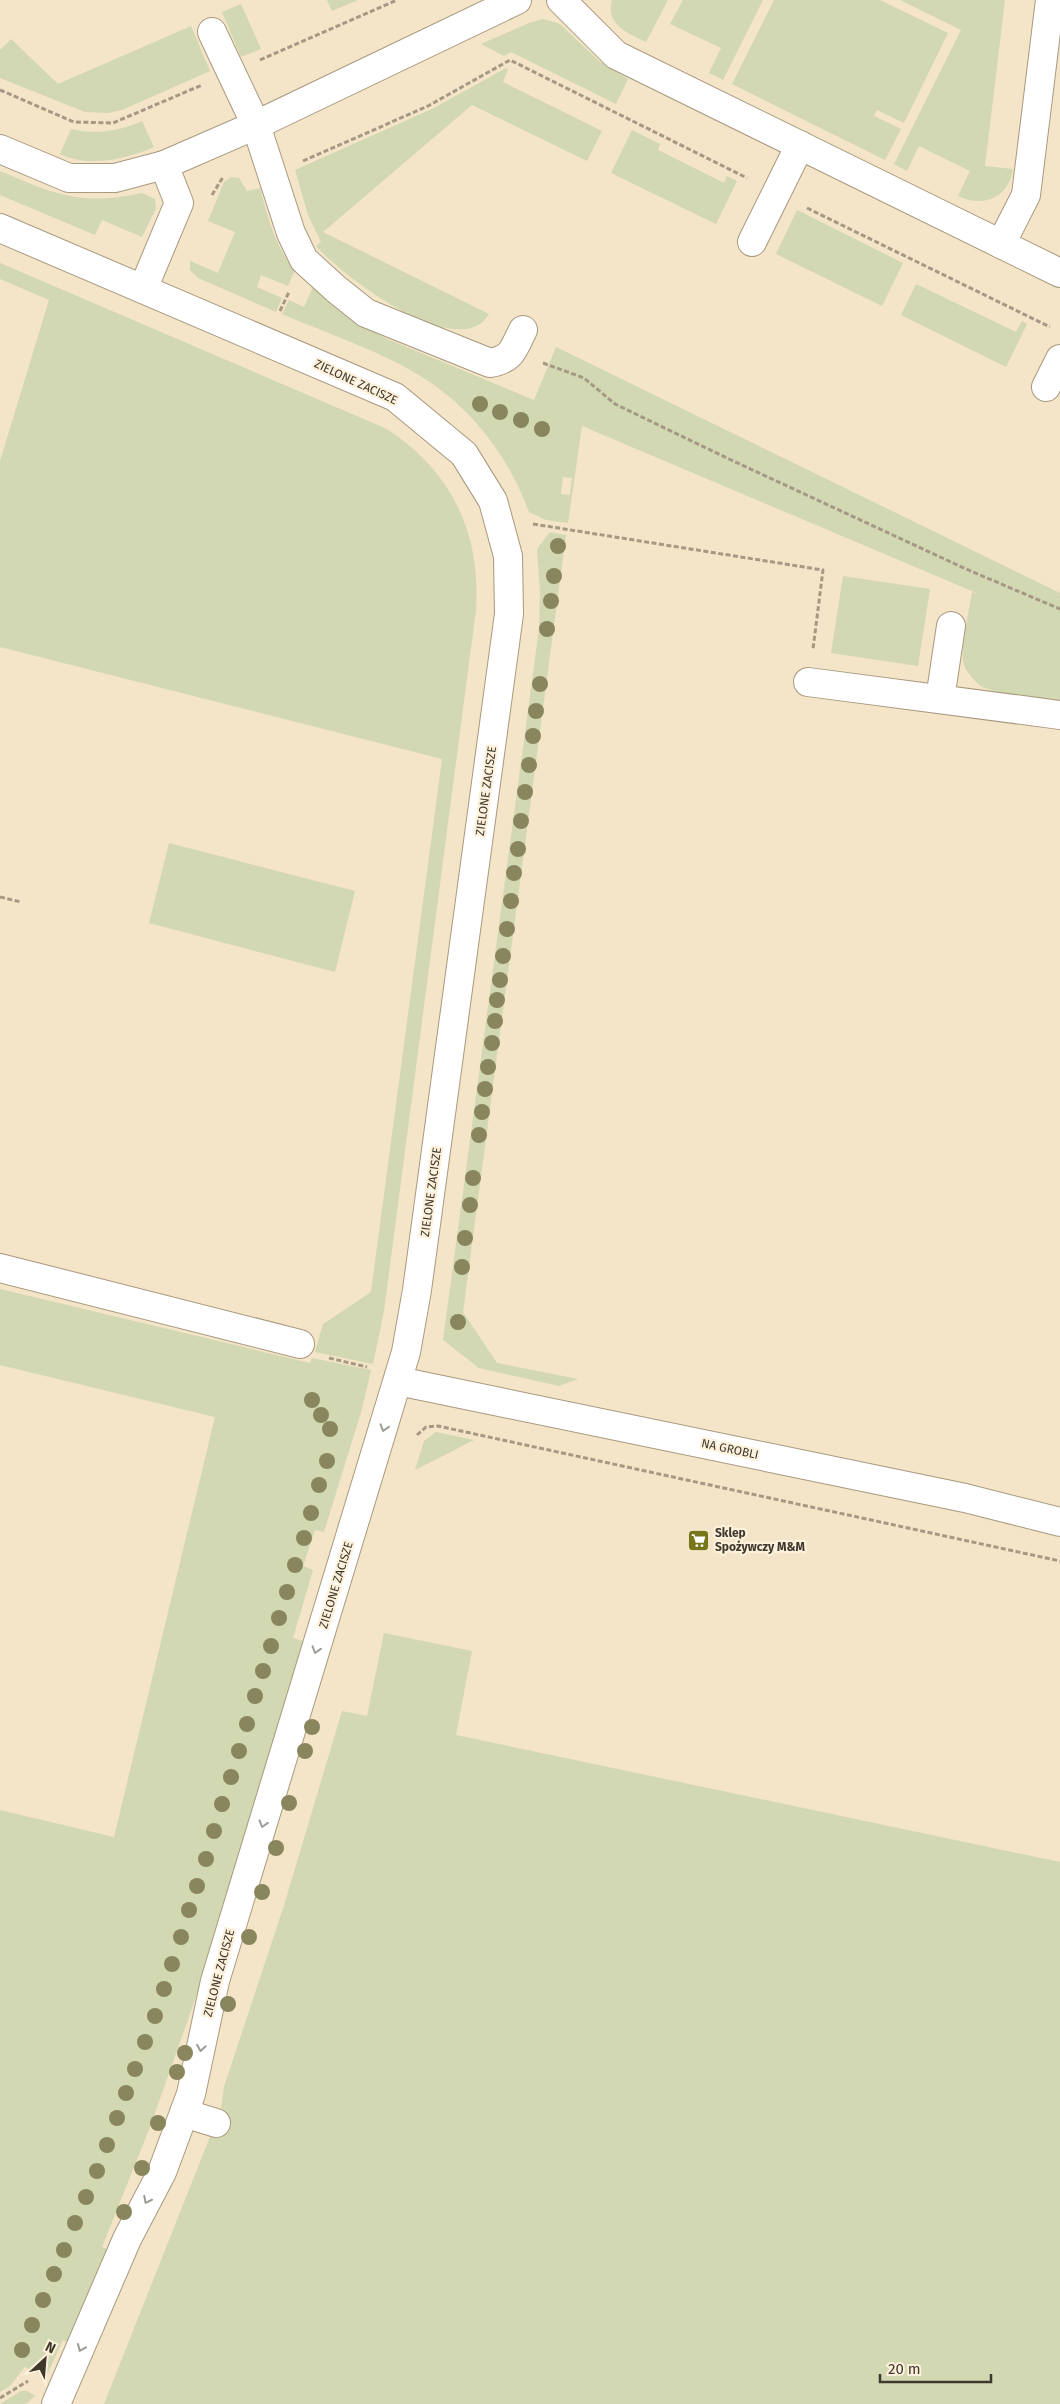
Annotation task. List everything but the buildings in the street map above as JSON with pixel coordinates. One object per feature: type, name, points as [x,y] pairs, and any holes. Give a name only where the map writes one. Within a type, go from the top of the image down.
[{"type":"street","points":[[0,149],[69,178],[115,178],[164,165],[256,124],[517,0]]},
{"type":"street","points":[[561,0],[616,55],[1060,273]]},
{"type":"street","points":[[1001,244],[1026,195],[1050,84],[1050,0]]},
{"type":"street","points":[[212,32],[256,124],[291,233],[304,260],[336,290],[366,312],[490,363],[502,361],[510,356],[518,340]]},
{"type":"street","points":[[752,242],[800,145]]},
{"type":"street","points":[[143,290],[180,203],[164,165]]},
{"type":"street","name":"ZIELONE ZACISZE","points":[[0,228],[395,397],[464,454],[493,501],[508,556],[508,624],[417,1290],[398,1381],[215,1981],[195,2079],[184,2113],[162,2172],[127,2239],[56,2404]]},
{"type":"street","points":[[1046,386],[1060,359]]},
{"type":"street","points":[[940,699],[950,626]]},
{"type":"street","points":[[808,682],[1060,715]]},
{"type":"street","points":[[0,1268],[300,1344]]},
{"type":"street","name":"NA GROBLI","points":[[398,1381],[964,1498],[1060,1522]]},
{"type":"street","points":[[184,2113],[216,2123]]},
{"type":"path","points":[[272,175],[428,106],[510,60],[1052,328]]},
{"type":"path","points":[[211,196],[229,171]]},
{"type":"path","points":[[518,340],[584,378],[615,404],[966,569],[1060,609]]},
{"type":"path","points":[[567,530],[823,570],[808,682]]},
{"type":"path","points":[[0,897],[20,902]]},
{"type":"path","points":[[300,1344],[314,1354],[368,1367]]},
{"type":"path","points":[[415,1437],[426,1427],[438,1426],[1060,1561]]},
{"type":"green space","points":[[327,0],[358,0],[332,11]]},
{"type":"green space","points":[[612,0],[668,0],[646,42],[625,31],[615,22],[611,9]]},
{"type":"green space","points":[[683,0],[763,0],[723,80],[709,73],[721,48],[670,24]]},
{"type":"green space","points":[[774,0],[880,0],[948,33],[904,123],[877,110],[874,116],[901,129],[885,160],[732,84]]},
{"type":"green space","points":[[900,0],[1005,0],[985,166],[1013,169],[1011,179],[1006,187],[993,198],[977,201],[958,196],[970,171],[919,146],[907,171],[894,164],[961,30]]},
{"type":"green space","points":[[241,4],[261,49],[241,57],[222,12]]},
{"type":"green space","points":[[543,19],[560,24],[599,61],[628,79],[616,104],[511,52],[504,56],[481,44],[529,23]]},
{"type":"green space","points":[[191,26],[210,71],[122,110],[108,113],[85,112],[0,78],[0,50],[11,39],[58,84]]},
{"type":"green space","points":[[506,68],[508,69],[503,82],[602,131],[587,161],[472,105],[323,232],[489,314],[474,327],[453,329],[428,323],[374,294],[349,276],[316,246],[321,242],[308,215],[295,170],[434,108]]},
{"type":"green space","points":[[142,121],[154,147],[147,150],[126,157],[104,161],[81,160],[60,154],[71,129],[89,132],[107,131]]},
{"type":"green space","points":[[632,130],[660,144],[658,150],[724,183],[727,176],[737,181],[716,224],[611,173]]},
{"type":"green space","points":[[0,171],[53,192],[69,196],[102,198],[142,193],[155,199],[156,208],[142,237],[102,220],[95,235],[0,195]]},
{"type":"green space","points":[[231,177],[239,178],[247,191],[260,188],[277,242],[295,270],[288,286],[261,275],[257,287],[282,298],[276,312],[198,278],[190,270],[190,261],[218,273],[235,232],[208,221],[224,182]]},
{"type":"green space","points":[[797,210],[903,263],[882,306],[776,254]]},
{"type":"green space","points":[[0,263],[387,429],[410,446],[445,485],[458,507],[467,530],[473,555],[476,582],[476,610],[384,1311],[373,1364],[315,1352],[323,1324],[371,1292],[442,759],[0,647],[0,461],[49,300],[0,279]]},
{"type":"green space","points":[[916,284],[1016,332],[1022,321],[1027,324],[1006,367],[901,315]]},
{"type":"green space","points":[[313,287],[358,321],[385,338],[534,400],[556,347],[1060,593],[1060,699],[1019,695],[987,689],[976,682],[971,676],[964,665],[963,651],[972,592],[979,594],[582,426],[568,523],[546,520],[529,512],[521,492],[500,453],[473,419],[457,403],[422,377],[390,359],[282,314],[289,300],[304,307]],"holes":[[[563,477],[572,478],[570,495],[561,494]]]},
{"type":"green space","points":[[550,532],[566,535],[463,1312],[497,1363],[578,1379],[559,1386],[479,1368],[443,1340],[539,629],[540,591],[537,549]]},
{"type":"green space","points":[[843,576],[930,589],[918,666],[831,653]]},
{"type":"green space","points":[[169,843],[355,891],[335,972],[149,923]]},
{"type":"green space","points":[[0,1289],[310,1363],[312,1358],[371,1370],[362,1409],[324,1532],[315,1530],[303,1566],[313,1570],[293,1638],[306,1642],[203,1977],[150,2127],[102,2247],[113,2251],[71,2344],[63,2340],[46,2377],[25,2367],[10,2386],[0,2392],[0,1810],[114,1837],[215,1417],[0,1365]]},
{"type":"green space","points":[[436,1432],[474,1440],[415,1470],[424,1441]]},
{"type":"green space","points":[[384,1633],[472,1651],[456,1735],[1060,1862],[1060,2404],[104,2404],[221,2109],[224,2087],[285,1902],[342,1711],[367,1716]]},
{"type":"green space","points":[[21,2391],[27,2391],[35,2396],[26,2404],[0,2404]]},
{"type":"place","name":"Sklep Spożywczy M&M","points":[[699,1540]]}]
